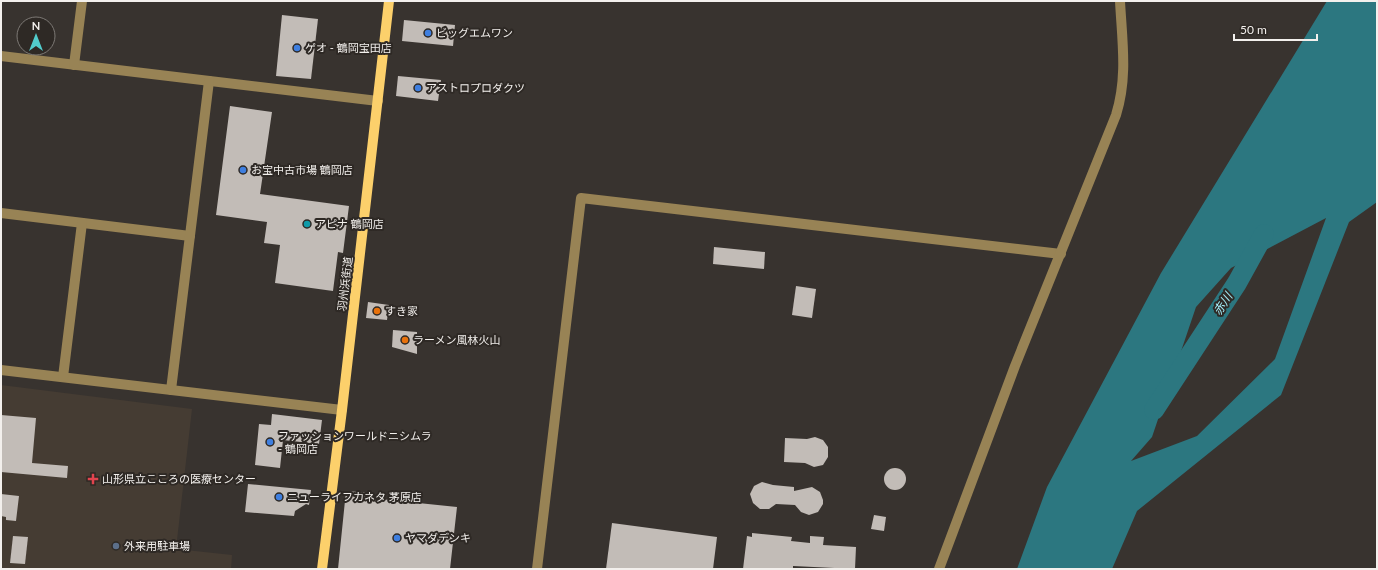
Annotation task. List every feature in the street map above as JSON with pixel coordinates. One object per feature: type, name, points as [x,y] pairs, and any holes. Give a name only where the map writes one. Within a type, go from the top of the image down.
[{"type":"main road","name":"羽州浜街道","points":[[322,569],[342,410],[389,1]]},
{"type":"street","points":[[74,65],[82,1]]},
{"type":"street","points":[[940,569],[1016,366],[1119,105],[1123,87],[1124,58],[1120,1]]},
{"type":"street","points":[[1,56],[378,101]]},
{"type":"street","points":[[171,390],[209,81]]},
{"type":"street","points":[[536,569],[581,198],[1061,254]]},
{"type":"street","points":[[1,213],[190,236]]},
{"type":"street","points":[[63,377],[82,223]]},
{"type":"street","points":[[1,370],[342,410]]},
{"type":"shaded area","name":"山形県立こころの医療センター","points":[[1,385],[192,409],[176,549],[232,555],[231,569],[1,569]]},
{"type":"water","points":[[1327,1],[1377,1],[1377,202],[1349,222],[1281,395],[1137,511],[1112,569],[1017,569],[1047,487],[1161,273]],"holes":[[[1326,218],[1275,359],[1197,436],[1131,461],[1152,437],[1196,307],[1231,268]]]},
{"type":"building","name":"ゲオ - 鶴岡宝田店","points":[[282,15],[318,19],[311,79],[276,76]]},
{"type":"building","name":"ビッグエムワン","points":[[404,20],[455,25],[453,46],[402,41]]},
{"type":"building","name":"アストロプロダクツ","points":[[398,76],[441,80],[438,101],[396,96]]},
{"type":"building","points":[[230,106],[272,112],[260,194],[349,206],[343,253],[338,252],[333,291],[275,283],[280,245],[264,243],[267,222],[216,215]]},
{"type":"building","points":[[714,247],[765,252],[764,269],[713,264]]},
{"type":"building","points":[[796,286],[816,289],[812,318],[792,315]]},
{"type":"building","name":"すき家","points":[[368,302],[389,305],[387,320],[366,318]]},
{"type":"building","name":"ラーメン風林火山","points":[[393,330],[417,332],[417,354],[392,347]]},
{"type":"building","name":"ファッションワールドニシムラ - 鶴岡店","points":[[272,414],[322,420],[319,444],[283,440],[280,468],[255,465],[259,424],[271,425]]},
{"type":"building","points":[[1,415],[36,418],[32,463],[68,466],[67,478],[1,472]]},
{"type":"building","points":[[815,437],[823,440],[828,447],[828,457],[823,465],[814,467],[805,463],[784,462],[785,438],[807,439]]},
{"type":"building","points":[[891,468],[899,468],[906,475],[906,483],[899,490],[891,490],[884,483],[884,475]]},
{"type":"building","points":[[762,482],[773,485],[794,487],[794,491],[812,487],[820,492],[823,504],[818,512],[809,515],[801,512],[795,505],[776,504],[769,509],[760,509],[753,503],[750,494],[754,486]]},
{"type":"building","name":"ニューライフカネタ 茅原店","points":[[248,484],[311,490],[309,505],[306,504],[295,511],[294,516],[245,512]]},
{"type":"building","name":"ヤマダデンキ","points":[[346,491],[370,493],[370,498],[457,507],[450,569],[338,569]]},
{"type":"building","points":[[1,494],[19,496],[16,521],[6,520],[6,517],[1,516]]},
{"type":"building","points":[[874,515],[886,517],[884,531],[871,529]]},
{"type":"building","points":[[612,523],[717,537],[713,569],[606,569]]},
{"type":"building","points":[[752,533],[792,537],[791,541],[810,543],[810,536],[824,537],[823,545],[856,547],[855,569],[793,566],[793,569],[743,569],[747,536],[752,537]]},
{"type":"building","points":[[13,536],[28,537],[25,564],[10,563]]},
{"type":"waterway","name":"赤川","points":[[1154,410],[1237,283],[1264,234]]},
{"type":"place","name":"ビッグエムワン","points":[[428,33]]},
{"type":"place","name":"ゲオ - 鶴岡宝田店","points":[[297,48]]},
{"type":"place","name":"アストロプロダクツ","points":[[418,88]]},
{"type":"place","name":"お宝中古市場 鶴岡店","points":[[243,170]]},
{"type":"place","name":"アピナ 鶴岡店","points":[[307,224]]},
{"type":"place","name":"すき家","points":[[377,311]]},
{"type":"place","name":"ラーメン風林火山","points":[[405,340]]},
{"type":"place","name":"ファッションワールドニシムラ - 鶴岡店","points":[[270,442]]},
{"type":"place","name":"山形県立こころの医療センター","points":[[93,479]]},
{"type":"place","name":"ニューライフカネタ 茅原店","points":[[279,497]]},
{"type":"place","name":"ヤマダデンキ","points":[[397,538]]},
{"type":"place","name":"外来用駐車場","points":[[116,546]]}]
